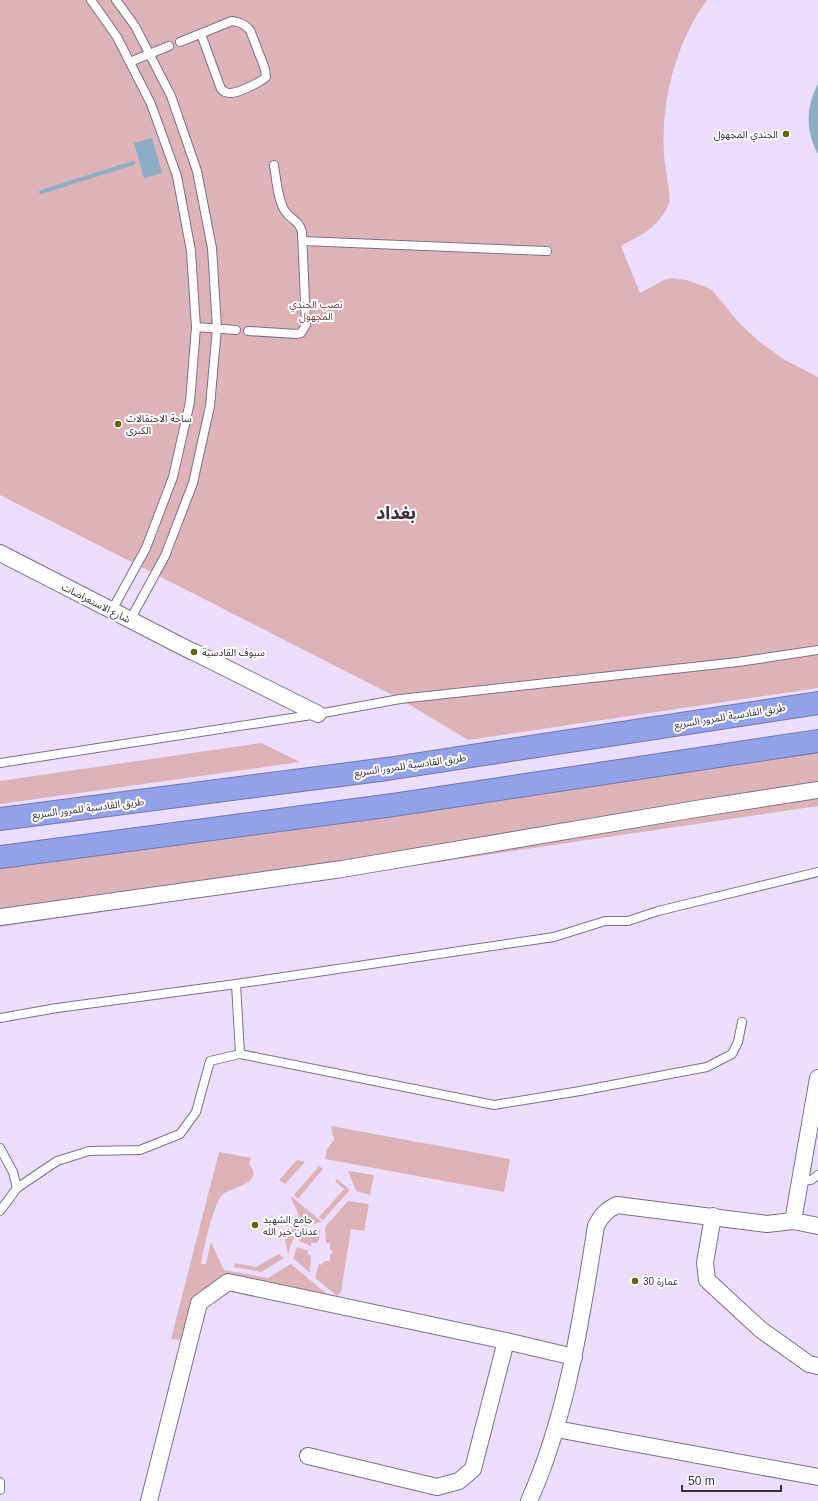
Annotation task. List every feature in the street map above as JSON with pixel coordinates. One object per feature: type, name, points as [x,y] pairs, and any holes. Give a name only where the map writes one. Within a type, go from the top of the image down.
[{"type":"highway","name":"طريق القادسية للمرور السريع","points":[[0,819],[387,769],[818,703]]},
{"type":"highway","points":[[0,857],[401,803],[818,741]]},
{"type":"street","name":"شارع الاستعراضات","points":[[0,554],[318,714]]},
{"type":"street","points":[[0,917],[342,869],[702,808],[818,790]]},
{"type":"street","points":[[793,1221],[818,1078]]},
{"type":"street","points":[[529,1501],[545,1462],[556,1429],[574,1357],[596,1226],[601,1216],[609,1208],[617,1205],[767,1224],[793,1221],[818,1226]]},
{"type":"street","points":[[713,1216],[706,1263],[707,1280],[760,1329],[809,1364],[818,1366]]},
{"type":"street","points":[[149,1501],[199,1303],[228,1282],[506,1341],[574,1357]]},
{"type":"street","points":[[308,1456],[437,1487],[459,1481],[473,1469],[506,1341]]},
{"type":"street","points":[[556,1429],[818,1477]]},
{"type":"lane","points":[[91,0],[117,37],[151,104],[177,176],[191,251],[196,327],[190,402],[173,477],[146,548],[112,610]]},
{"type":"lane","points":[[116,0],[135,26],[171,96],[197,171],[212,248],[217,328],[210,406],[193,483],[165,556],[130,620]]},
{"type":"lane","points":[[180,42],[232,21],[238,22],[245,25],[250,30],[265,69],[266,77],[262,81],[234,93],[225,92],[221,89],[200,34]]},
{"type":"lane","points":[[130,62],[170,46]]},
{"type":"lane","points":[[248,331],[297,334],[304,330],[306,325],[302,232],[300,225],[296,220],[290,217],[282,207],[274,165]]},
{"type":"lane","points":[[303,241],[547,252]]},
{"type":"lane","points":[[196,327],[236,330]]},
{"type":"lane","points":[[0,763],[318,714],[400,699],[738,662],[818,650]]},
{"type":"lane","points":[[0,1018],[57,1008],[236,984],[554,937],[604,921],[628,921],[658,911],[818,872]]},
{"type":"lane","points":[[236,984],[240,1054]]},
{"type":"lane","points":[[0,1211],[17,1188],[57,1161],[89,1151],[140,1150],[180,1134],[196,1112],[210,1061],[240,1054],[494,1105],[580,1091],[707,1067],[732,1054],[738,1042],[742,1022]]},
{"type":"lane","points":[[0,1148],[13,1172],[17,1188]]},
{"type":"lane","points":[[800,1181],[811,1180],[818,1175]]},
{"type":"lane","points":[[0,1482],[0,1490]]},
{"type":"green space","name":"نصب الجندي المجهول","points":[[0,0],[707,0],[686,35],[672,74],[668,94],[665,115],[664,155],[669,188],[669,203],[661,218],[655,224],[643,234],[621,246],[640,293],[664,280],[671,278],[686,280],[704,286],[712,290],[740,324],[761,343],[785,360],[818,377],[818,688],[468,740],[400,699],[0,495]]},
{"type":"green space","points":[[261,743],[300,762],[0,804],[0,781]]},
{"type":"green space","points":[[818,751],[818,806],[0,927],[0,867]]},
{"type":"green space","points":[[331,1126],[510,1159],[504,1192],[325,1159],[327,1149],[334,1140]]},
{"type":"green space","points":[[219,1152],[251,1158],[249,1164],[253,1171],[253,1176],[250,1181],[221,1196],[209,1226],[201,1264],[206,1264],[211,1242],[224,1270],[268,1278],[291,1264],[327,1294],[326,1300],[223,1278],[197,1293],[191,1303],[181,1340],[171,1339]]},
{"type":"green space","points":[[297,1160],[305,1162],[285,1184],[279,1180]]},
{"type":"green space","points":[[319,1166],[323,1169],[298,1199],[294,1195]]},
{"type":"green space","points":[[348,1171],[374,1175],[370,1195],[356,1191]]},
{"type":"green space","points":[[337,1179],[350,1190],[323,1220],[319,1217],[344,1189],[335,1181]]},
{"type":"green space","points":[[292,1197],[322,1222],[304,1226],[291,1198]]},
{"type":"green space","points":[[348,1201],[369,1204],[364,1231],[351,1229],[341,1292],[337,1296],[315,1278],[319,1263],[321,1265],[325,1261],[330,1261],[330,1255],[333,1252],[330,1249],[330,1243],[326,1243],[325,1227]]},
{"type":"green space","points":[[298,1226],[288,1254],[284,1235]]},
{"type":"green space","points":[[320,1230],[319,1240],[317,1243],[311,1243],[311,1246],[299,1241],[302,1231]]},
{"type":"green space","points":[[297,1247],[309,1251],[307,1253],[311,1256],[310,1273],[293,1258]]},
{"type":"green space","points":[[279,1254],[284,1258],[261,1272],[234,1267],[235,1263],[256,1267]]},
{"type":"water","points":[[818,84],[818,154],[809,128],[809,110]]},
{"type":"water","points":[[152,138],[162,173],[144,178],[134,143]]},
{"type":"waterway","points":[[41,192],[133,163]]},
{"type":"place","name":"الجندي المجهول","points":[[786,134]]},
{"type":"place","name":"ساحة الاحتفالات الكبرى","points":[[118,424]]},
{"type":"place","name":"سيوف القادسية","points":[[194,652]]},
{"type":"place","name":"جامع الشهيد عدنان خير الله","points":[[255,1225]]},
{"type":"place","name":"عمارة 30","points":[[635,1281]]},
{"type":"district","name":"بغداد","points":[[396,513]]}]
